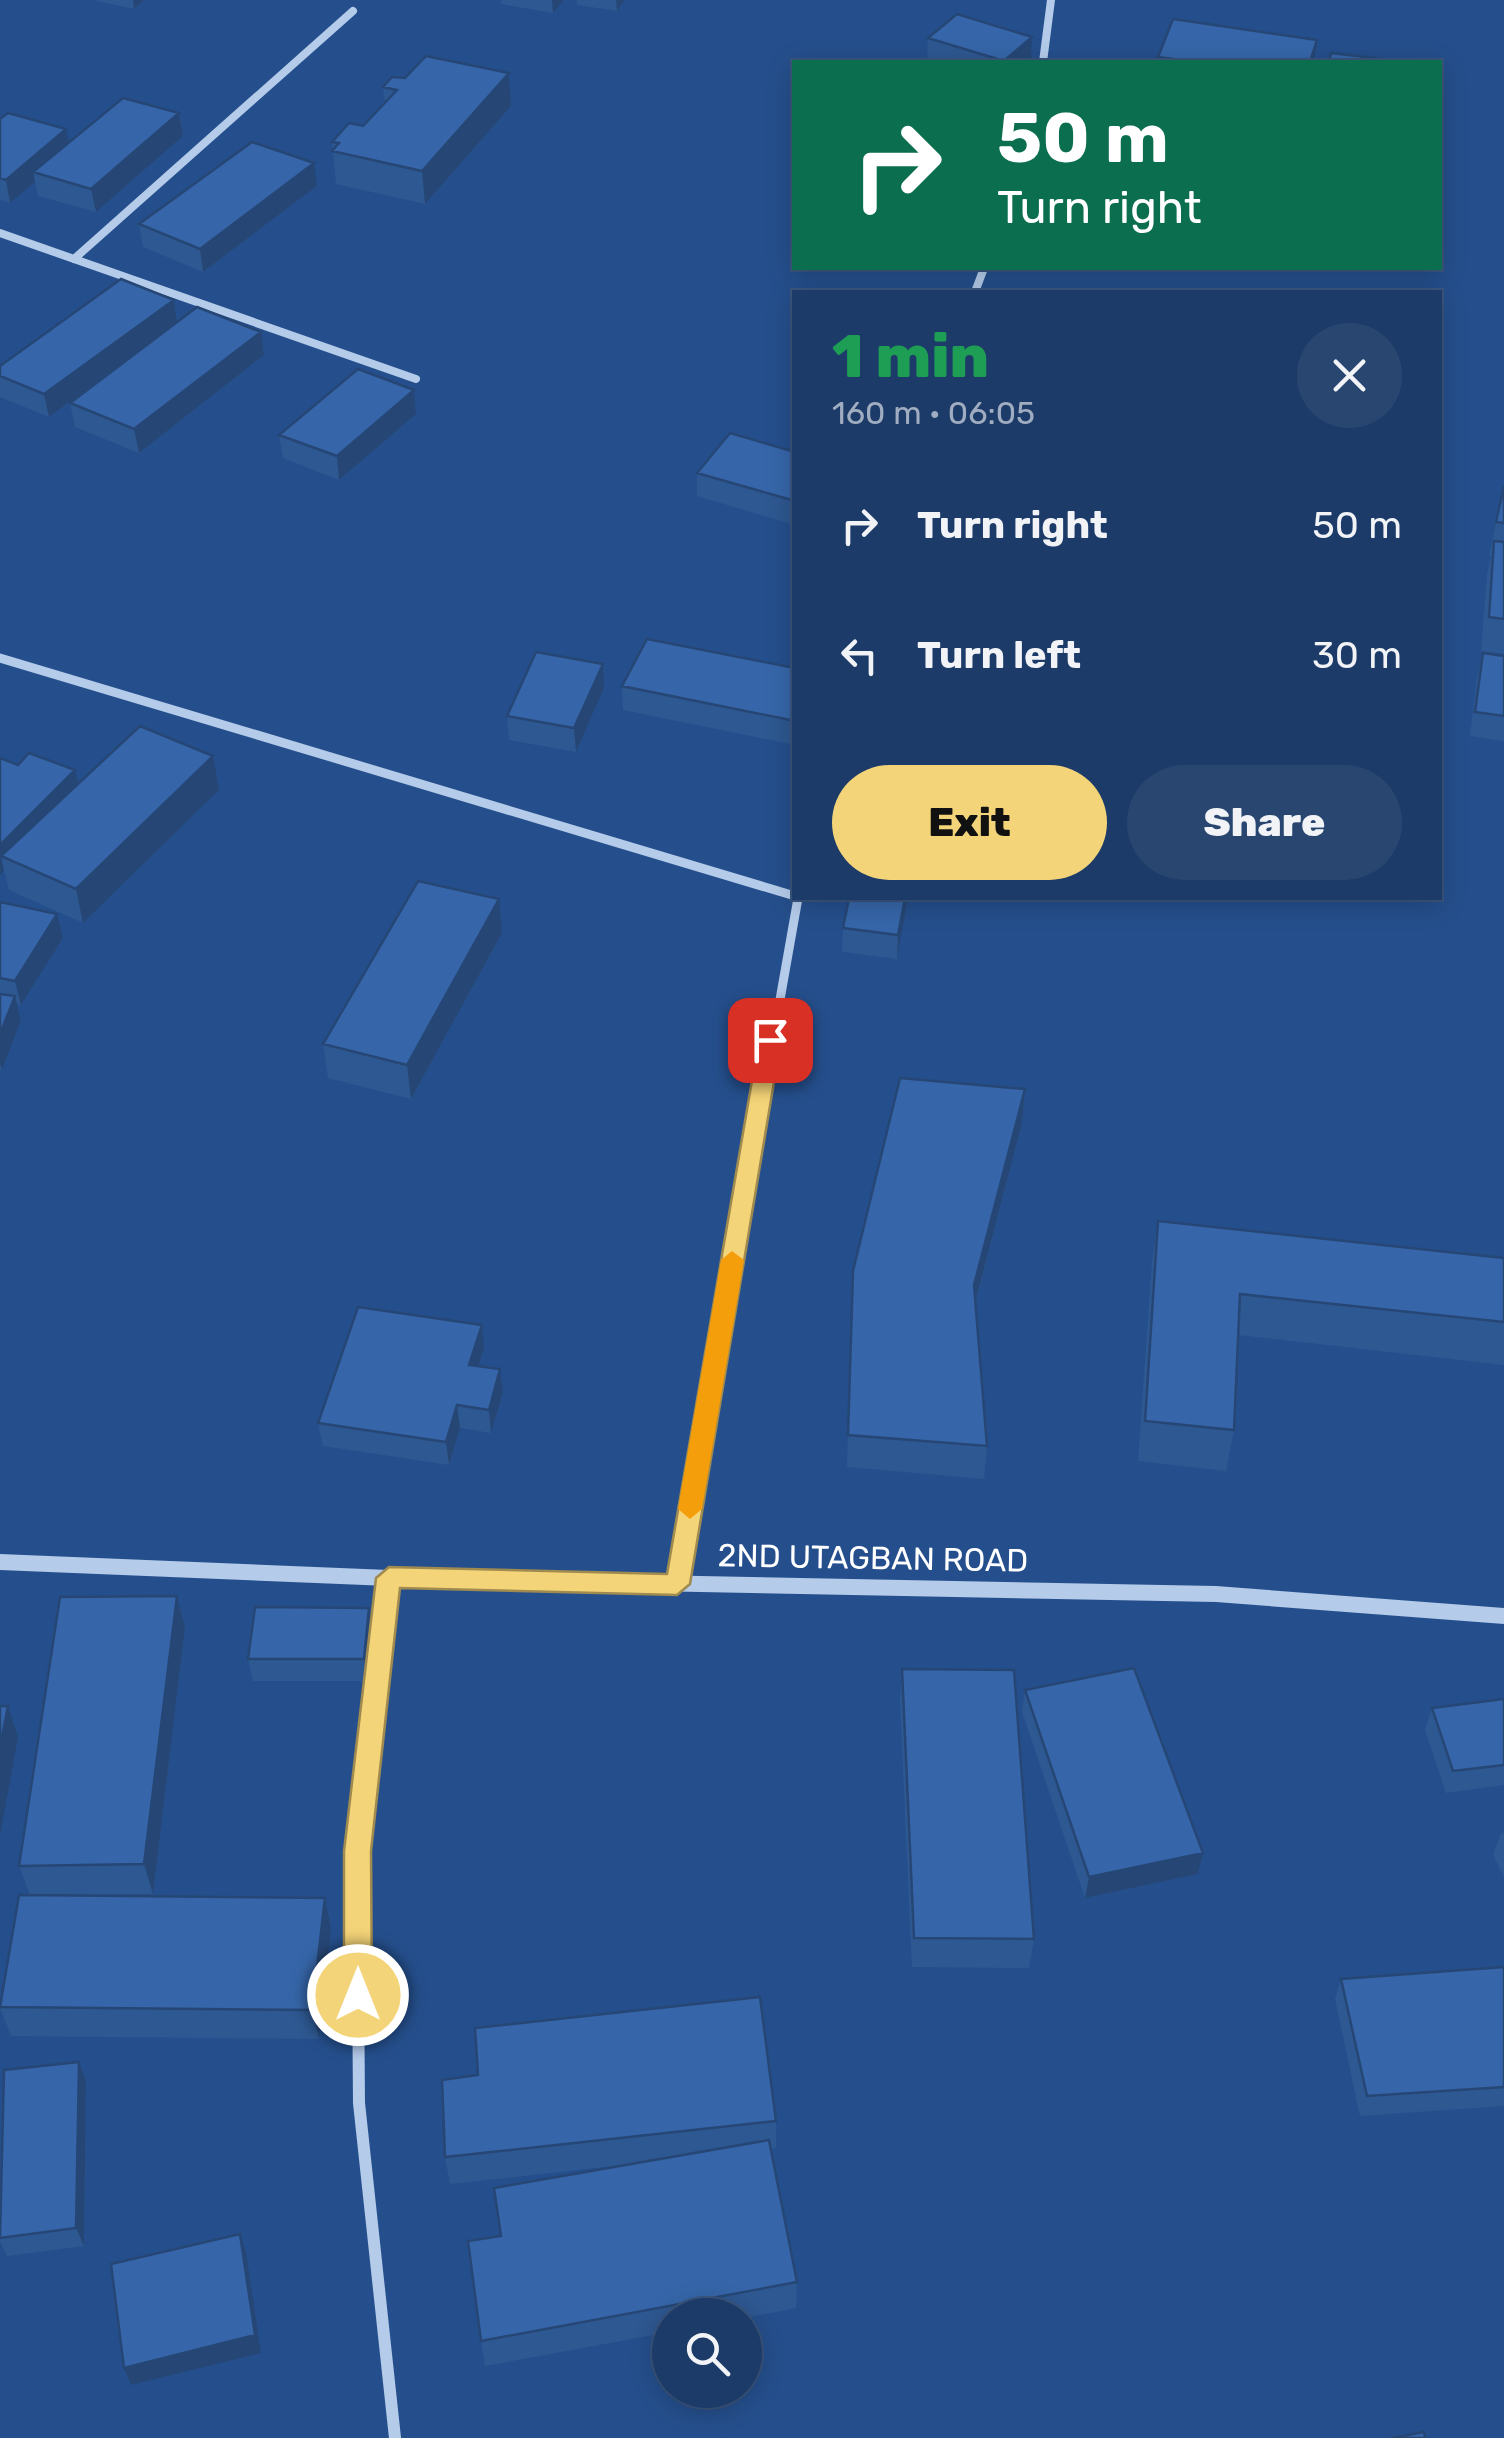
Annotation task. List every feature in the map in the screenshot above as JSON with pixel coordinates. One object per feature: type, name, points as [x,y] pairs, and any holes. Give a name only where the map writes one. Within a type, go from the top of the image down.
[{"type":"street","points":[[1042,60],[1051,0]]},
{"type":"street","points":[[74,258],[353,12]]},
{"type":"street","points":[[0,233],[416,379]]},
{"type":"street","points":[[0,658],[792,896]]},
{"type":"street","points":[[677,1584],[795,900]]},
{"type":"street","name":"2ND UTAGBAN ROAD","points":[[0,1562],[389,1578],[1216,1594],[1504,1616]]},
{"type":"street","points":[[389,1578],[357,1851],[358,2103],[394,2438]]},
{"type":"building","points":[[957,14],[1032,37],[1005,60],[928,38]]},
{"type":"building","points":[[1173,19],[1317,40],[1311,60],[1158,57]]},
{"type":"building","points":[[1331,53],[1390,60],[1329,60]]},
{"type":"building","points":[[426,56],[509,73],[422,171],[332,151],[339,143],[332,142],[349,123],[363,126],[397,90],[383,87],[392,77],[405,78]]},
{"type":"building","points":[[123,98],[179,113],[91,189],[33,172]]},
{"type":"building","points":[[8,113],[66,129],[6,180],[0,178],[0,119]]},
{"type":"building","points":[[252,142],[314,163],[200,249],[139,224]]},
{"type":"building","points":[[121,279],[174,300],[44,394],[0,376],[0,366]]},
{"type":"building","points":[[197,307],[261,332],[134,429],[70,403]]},
{"type":"building","points":[[358,369],[414,390],[337,456],[279,435]]},
{"type":"building","points":[[730,433],[792,451],[792,500],[697,473]]},
{"type":"building","points":[[1504,486],[1504,523],[1496,522]]},
{"type":"building","points":[[1494,541],[1504,542],[1504,619],[1489,617]]},
{"type":"building","points":[[647,639],[792,667],[792,720],[622,686]]},
{"type":"building","points":[[536,652],[603,664],[574,728],[507,716]]},
{"type":"building","points":[[1483,653],[1504,656],[1504,716],[1475,712]]},
{"type":"building","points":[[140,726],[213,756],[76,889],[1,856]]},
{"type":"building","points":[[29,753],[75,770],[0,845],[0,758],[18,765]]},
{"type":"building","points":[[418,881],[499,899],[407,1065],[323,1044]]},
{"type":"building","points":[[849,900],[905,900],[898,935],[843,928]]},
{"type":"building","points":[[0,902],[57,914],[15,981],[0,978]]},
{"type":"building","points":[[0,994],[15,996],[0,1034]]},
{"type":"building","points":[[900,1078],[1025,1089],[974,1285],[987,1446],[848,1435],[853,1271]]},
{"type":"building","points":[[1158,1221],[1504,1258],[1504,1322],[1240,1294],[1234,1430],[1145,1421]]},
{"type":"building","points":[[358,1307],[482,1325],[469,1365],[500,1369],[489,1410],[457,1405],[446,1442],[318,1423]]},
{"type":"building","points":[[177,1596],[144,1864],[19,1866],[60,1597]]},
{"type":"building","points":[[255,1607],[369,1608],[364,1659],[248,1659]]},
{"type":"building","points":[[1134,1668],[1203,1853],[1089,1877],[1025,1690]]},
{"type":"building","points":[[902,1669],[1014,1670],[1034,1939],[914,1938]]},
{"type":"building","points":[[1504,1699],[1504,1765],[1453,1771],[1432,1708]]},
{"type":"building","points":[[0,1706],[8,1706],[0,1747]]},
{"type":"building","points":[[19,1895],[325,1898],[312,2010],[0,2007]]},
{"type":"building","points":[[1504,1967],[1504,2087],[1367,2096],[1341,1979]]},
{"type":"building","points":[[760,1997],[776,2121],[445,2157],[442,2080],[478,2075],[475,2028]]},
{"type":"building","points":[[79,2062],[76,2228],[0,2238],[4,2070]]},
{"type":"building","points":[[769,2140],[797,2282],[711,2298],[652,2298],[652,2309],[481,2341],[468,2241],[501,2236],[494,2188]]},
{"type":"building","points":[[240,2234],[255,2335],[124,2368],[111,2264]]},
{"type":"building","points":[[1424,2432],[1425,2438],[1392,2438]]},
{"type":"slow traffic","points":[[690,1509],[732,1260]]},
{"type":"route","points":[[358,1995],[357,1851],[389,1578],[677,1584],[770,1040]]}]
